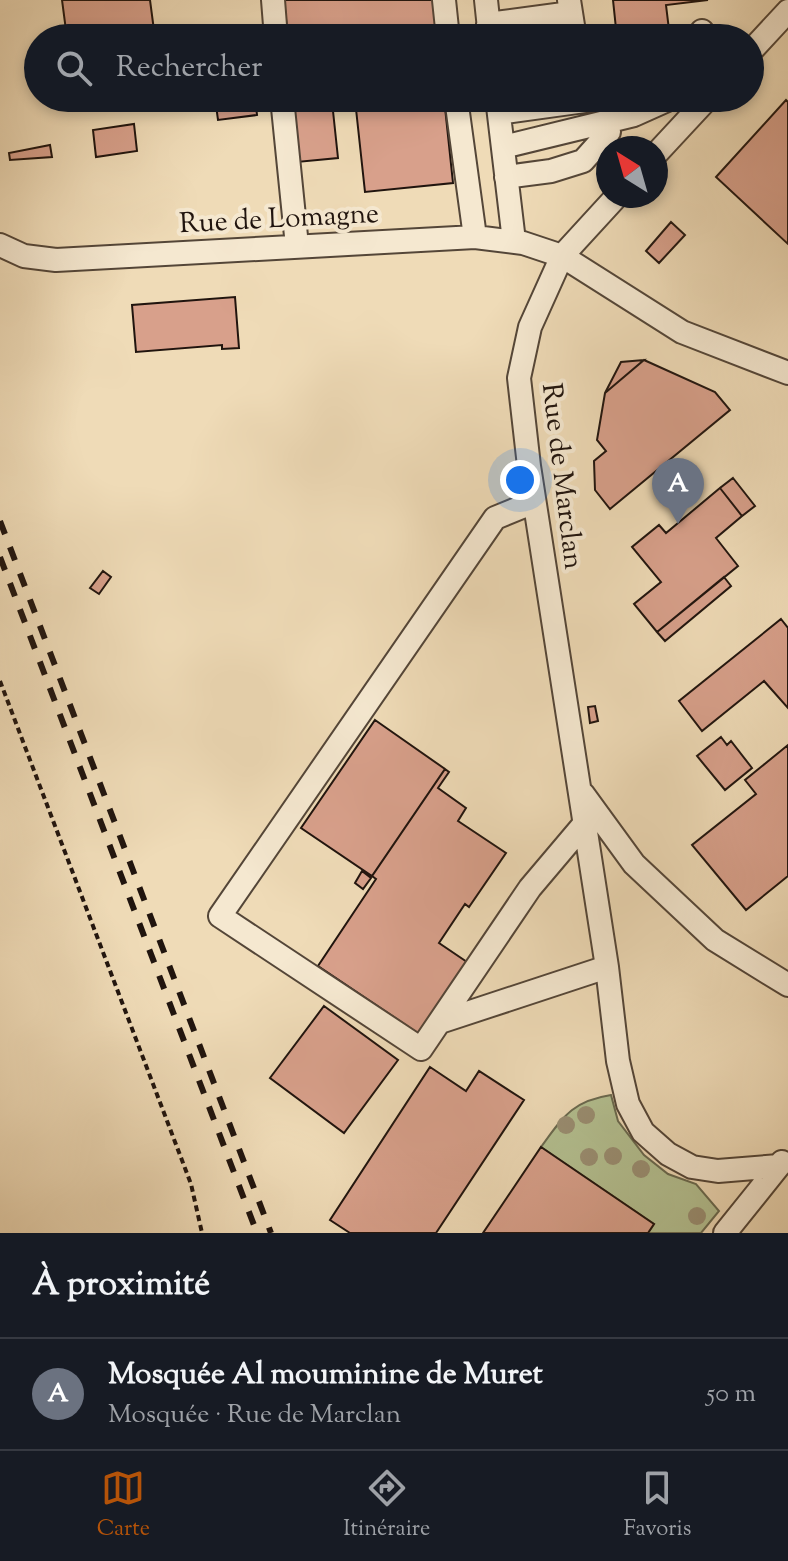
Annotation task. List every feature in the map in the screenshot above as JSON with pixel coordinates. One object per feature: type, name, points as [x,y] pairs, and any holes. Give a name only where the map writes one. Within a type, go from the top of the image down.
[{"type":"street","points":[[273,0],[275,24]]},
{"type":"street","points":[[444,0],[447,24]]},
{"type":"street","points":[[486,0],[488,24]]},
{"type":"street","points":[[512,24],[570,6]]},
{"type":"street","points":[[764,37],[788,11]]},
{"type":"street","points":[[283,112],[297,246]]},
{"type":"street","points":[[458,112],[475,237]]},
{"type":"street","points":[[499,112],[514,241]]},
{"type":"street","points":[[599,112],[611,134]]},
{"type":"street","points":[[506,177],[551,171],[583,161],[611,134],[641,112]]},
{"type":"street","points":[[668,141],[695,112]]},
{"type":"street","points":[[503,147],[611,134]]},
{"type":"street","name":"Rue de Marclan","points":[[606,208],[562,256],[530,327],[519,378],[534,502],[607,967],[618,1061],[628,1104],[643,1132],[668,1154],[692,1167],[718,1171],[784,1161]]},
{"type":"street","name":"Rue de Lomagne","points":[[0,245],[24,256],[56,260],[475,237],[514,241],[562,256],[682,332],[788,373]]},
{"type":"street","points":[[534,502],[495,518],[220,916],[421,1049],[530,888],[585,823]]},
{"type":"street","name":"Rue de Marclan","points":[[580,790],[645,875],[715,940],[788,985]]},
{"type":"street","points":[[440,1022],[607,967]]},
{"type":"street","name":"Rue de Marclan","points":[[725,1233],[784,1161]]},
{"type":"path","points":[[0,681],[191,1184],[202,1233]]},
{"type":"green space","points":[[611,1095],[618,1121],[644,1155],[668,1174],[696,1184],[719,1211],[701,1233],[648,1233],[654,1224],[541,1147],[578,1106]]},
{"type":"building","points":[[62,0],[150,0],[153,24],[65,24]]},
{"type":"building","points":[[284,0],[433,0],[436,24],[287,24]]},
{"type":"building","points":[[613,0],[708,0],[666,5],[668,24],[616,24]]},
{"type":"building","points":[[786,100],[788,102],[788,244],[716,177]]},
{"type":"building","points":[[217,112],[257,112],[257,115],[218,120]]},
{"type":"building","points":[[292,112],[333,112],[338,158],[297,162]]},
{"type":"building","points":[[356,112],[445,112],[453,183],[365,192]]},
{"type":"building","points":[[134,124],[137,151],[96,157],[93,130]]},
{"type":"building","points":[[50,145],[52,157],[10,160],[9,153]]},
{"type":"building","points":[[671,222],[685,235],[659,263],[646,251]]},
{"type":"building","points":[[235,297],[239,348],[222,349],[222,345],[136,352],[132,305]]},
{"type":"building","points":[[644,360],[715,392],[730,410],[610,509],[595,490],[594,461],[606,451],[597,440],[605,393]]},
{"type":"building","points":[[644,360],[605,393],[621,362]]},
{"type":"building","points":[[733,478],[755,506],[742,516],[720,488]]},
{"type":"building","points":[[720,488],[742,516],[716,538],[738,566],[657,632],[634,604],[661,582],[632,547],[659,525],[666,533]]},
{"type":"building","points":[[103,571],[111,577],[99,594],[90,588]]},
{"type":"building","points":[[724,577],[731,586],[665,641],[657,632]]},
{"type":"building","points":[[781,619],[788,628],[788,708],[764,681],[702,731],[679,701]]},
{"type":"building","points":[[595,706],[598,721],[590,723],[588,707]]},
{"type":"building","points":[[375,720],[445,769],[372,876],[301,828]]},
{"type":"building","points":[[721,737],[727,745],[731,741],[752,768],[725,790],[697,756]]},
{"type":"building","points":[[788,745],[788,876],[746,910],[692,845],[756,794],[745,780]]},
{"type":"building","points":[[445,769],[449,772],[438,788],[466,808],[458,821],[506,853],[469,907],[465,904],[439,943],[467,962],[419,1034],[318,966],[376,879],[372,876]]},
{"type":"building","points":[[362,871],[371,878],[363,889],[355,883]]},
{"type":"building","points":[[324,1006],[398,1060],[344,1133],[270,1078]]},
{"type":"building","points":[[430,1067],[466,1091],[479,1071],[524,1100],[436,1233],[350,1233],[330,1220]]},
{"type":"building","points":[[541,1147],[654,1224],[648,1233],[483,1233]]},
{"type":"railway","points":[[0,521],[271,1233]]},
{"type":"railway","points":[[0,557],[257,1233]]},
{"type":"place","name":"Mosquée Al mouminine de Muret","points":[[678,524]]}]
